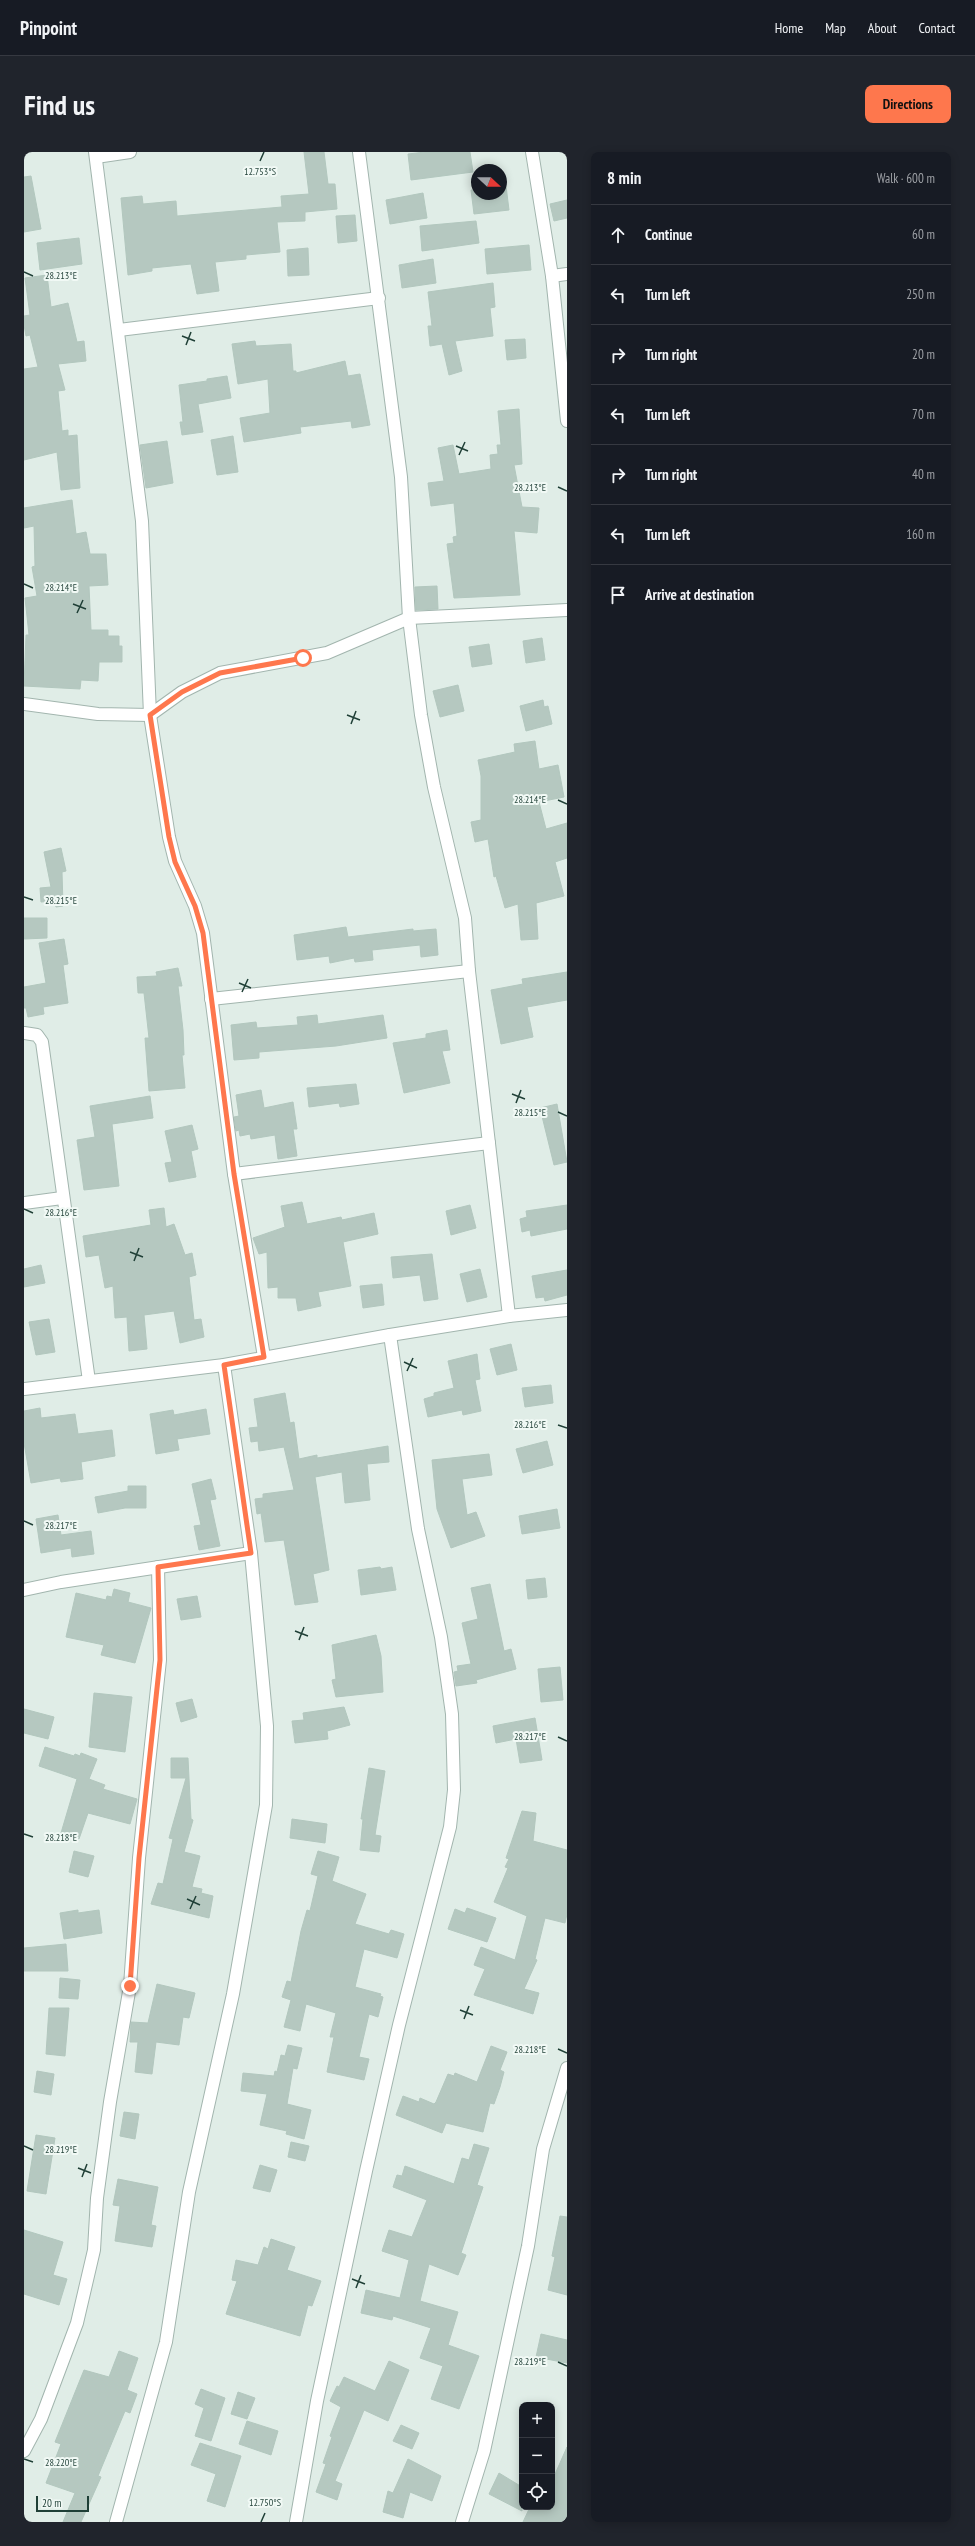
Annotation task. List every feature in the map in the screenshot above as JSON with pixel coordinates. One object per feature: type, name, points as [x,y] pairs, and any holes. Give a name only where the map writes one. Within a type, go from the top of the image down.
[{"type":"street","points":[[130,152],[96,154],[142,521],[150,715],[169,837],[175,862],[195,906],[203,933],[234,1174],[264,1357]]},
{"type":"street","points":[[359,152],[401,477],[409,618],[421,715],[434,787],[465,918],[469,971],[509,1316]]},
{"type":"street","points":[[532,152],[552,276],[567,421]]},
{"type":"street","points":[[552,276],[567,274]]},
{"type":"street","points":[[119,330],[379,298]]},
{"type":"street","points":[[24,704],[98,714],[150,715],[182,692],[220,673],[327,653],[409,618],[567,610]]},
{"type":"street","points":[[211,999],[469,971]]},
{"type":"street","points":[[24,1032],[37,1035],[42,1042],[62,1198],[89,1381]]},
{"type":"street","points":[[234,1174],[489,1143]]},
{"type":"street","points":[[24,1203],[62,1198]]},
{"type":"street","points":[[24,1389],[224,1365],[390,1335],[509,1316],[567,1310]]},
{"type":"street","points":[[296,2522],[316,2401],[362,2187],[399,2025],[450,1827],[454,1790],[452,1714],[441,1637],[417,1522],[390,1335]]},
{"type":"street","points":[[116,2522],[166,2342],[189,2192],[233,1994],[266,1805],[267,1726],[251,1553],[224,1365]]},
{"type":"street","points":[[24,1590],[251,1553]]},
{"type":"street","points":[[24,2451],[41,2419],[77,2323],[94,2250],[98,2190],[130,1986],[139,1858],[160,1660],[158,1567]]},
{"type":"street","points":[[462,2522],[484,2451],[528,2246],[542,2149],[567,2068]]},
{"type":"building","points":[[304,152],[324,152],[328,184],[335,184],[337,209],[305,212],[305,221],[277,222],[280,252],[246,255],[246,259],[215,262],[219,291],[197,294],[191,264],[152,268],[152,271],[128,275],[121,198],[142,196],[143,204],[176,201],[177,216],[282,207],[281,196],[309,194]]},
{"type":"building","points":[[425,152],[470,152],[472,164],[471,172],[411,180],[408,154]]},
{"type":"building","points":[[31,176],[41,229],[24,232],[24,177]]},
{"type":"building","points":[[423,193],[427,218],[390,224],[386,200]]},
{"type":"building","points":[[507,194],[509,210],[474,214],[472,200],[507,200]]},
{"type":"building","points":[[567,200],[567,218],[554,221],[550,204]]},
{"type":"building","points":[[355,215],[357,241],[338,243],[336,216]]},
{"type":"building","points":[[476,221],[479,243],[422,251],[420,226]]},
{"type":"building","points":[[79,238],[82,264],[40,270],[37,243]]},
{"type":"building","points":[[529,245],[531,270],[487,274],[485,249]]},
{"type":"building","points":[[308,248],[309,275],[288,276],[287,250]]},
{"type":"building","points":[[433,259],[436,283],[402,288],[399,265]]},
{"type":"building","points":[[47,275],[51,307],[68,303],[77,342],[84,341],[86,361],[58,364],[65,390],[58,391],[62,431],[68,430],[68,436],[77,435],[80,488],[61,490],[57,452],[24,460],[24,369],[38,367],[30,335],[26,336],[24,325],[24,316],[30,315],[25,278]]},
{"type":"building","points":[[493,283],[495,307],[490,308],[493,336],[455,341],[462,371],[449,375],[442,344],[430,346],[428,326],[432,326],[428,292]]},
{"type":"building","points":[[525,339],[526,358],[507,360],[505,340]]},
{"type":"building","points":[[255,341],[256,346],[291,344],[293,371],[296,371],[296,373],[345,361],[348,376],[360,374],[370,425],[352,428],[351,421],[300,427],[301,433],[244,442],[240,418],[270,413],[268,379],[238,384],[232,344]]},
{"type":"building","points":[[227,376],[231,398],[198,404],[203,432],[182,435],[180,422],[183,422],[179,385],[207,381],[207,379]]},
{"type":"building","points":[[519,409],[522,464],[514,465],[522,507],[539,508],[537,533],[514,531],[520,595],[454,598],[447,544],[454,543],[453,537],[457,536],[454,503],[431,506],[428,483],[444,481],[438,448],[453,445],[459,474],[491,469],[490,455],[498,454],[497,445],[501,445],[498,411]]},
{"type":"building","points":[[233,436],[238,472],[217,475],[211,440]]},
{"type":"building","points":[[167,441],[173,483],[146,488],[140,445]]},
{"type":"building","points":[[72,500],[76,534],[86,532],[90,554],[106,554],[108,585],[89,586],[91,630],[108,630],[108,636],[119,636],[119,646],[122,646],[122,662],[99,662],[98,681],[81,680],[80,689],[24,686],[26,635],[29,635],[25,598],[37,596],[32,567],[35,566],[34,526],[24,528],[24,508]]},
{"type":"building","points":[[437,586],[438,609],[416,610],[415,587]]},
{"type":"building","points":[[542,638],[545,660],[526,663],[523,641]]},
{"type":"building","points":[[489,644],[492,664],[472,667],[469,647]]},
{"type":"building","points":[[458,685],[464,711],[440,717],[433,691]]},
{"type":"building","points":[[543,700],[544,707],[548,706],[552,724],[526,731],[520,706]]},
{"type":"building","points":[[535,741],[539,769],[558,765],[564,797],[539,802],[546,829],[567,823],[567,858],[555,862],[564,896],[536,903],[538,939],[521,940],[518,904],[505,908],[496,876],[494,877],[488,839],[475,842],[471,822],[481,820],[481,776],[478,760],[515,752],[514,744]]},
{"type":"building","points":[[61,848],[66,871],[62,872],[63,906],[56,907],[54,901],[41,902],[40,888],[51,887],[44,852]]},
{"type":"building","points":[[24,918],[47,918],[47,938],[24,939]]},
{"type":"building","points":[[346,927],[348,937],[413,929],[413,931],[436,929],[438,955],[421,957],[420,945],[372,950],[373,960],[355,962],[354,958],[330,963],[329,956],[297,960],[294,935]]},
{"type":"building","points":[[64,939],[68,964],[63,965],[68,1003],[43,1007],[44,1014],[28,1017],[26,1008],[24,1008],[24,987],[46,983],[39,943]]},
{"type":"building","points":[[178,968],[182,986],[178,986],[183,1030],[184,1055],[182,1055],[185,1088],[149,1091],[145,1038],[149,1038],[144,993],[138,993],[137,977],[157,976],[156,972]]},
{"type":"building","points":[[567,972],[567,1000],[527,1007],[533,1037],[501,1044],[491,990],[523,984],[522,979]]},
{"type":"building","points":[[317,1015],[318,1024],[383,1015],[387,1038],[336,1046],[259,1052],[259,1058],[234,1060],[231,1025],[256,1022],[257,1028],[298,1025],[297,1017]]},
{"type":"building","points":[[447,1030],[450,1050],[442,1051],[450,1083],[404,1093],[393,1043],[426,1038],[426,1034]]},
{"type":"building","points":[[356,1084],[359,1104],[340,1107],[339,1103],[309,1107],[307,1088]]},
{"type":"building","points":[[261,1090],[264,1108],[293,1102],[297,1129],[293,1129],[297,1156],[278,1159],[275,1135],[251,1139],[250,1134],[240,1136],[239,1130],[236,1131],[234,1117],[239,1116],[236,1095]]},
{"type":"building","points":[[150,1096],[153,1118],[112,1124],[119,1186],[84,1190],[77,1140],[95,1137],[90,1106]]},
{"type":"building","points":[[557,1104],[567,1162],[554,1165],[540,1108]]},
{"type":"building","points":[[192,1125],[198,1149],[191,1151],[196,1177],[169,1182],[165,1163],[172,1162],[165,1131]]},
{"type":"building","points":[[302,1202],[307,1224],[341,1217],[342,1220],[374,1213],[378,1234],[343,1242],[351,1286],[318,1292],[321,1306],[298,1311],[296,1298],[278,1298],[278,1287],[268,1288],[267,1252],[259,1254],[253,1238],[285,1227],[281,1206]]},
{"type":"building","points":[[470,1205],[476,1228],[451,1235],[446,1211]]},
{"type":"building","points":[[567,1205],[567,1229],[531,1236],[530,1230],[522,1232],[520,1219],[527,1217],[526,1211]]},
{"type":"building","points":[[164,1208],[166,1227],[174,1224],[185,1255],[192,1253],[196,1275],[189,1277],[194,1320],[201,1319],[204,1337],[180,1343],[174,1311],[144,1315],[147,1349],[129,1351],[127,1317],[115,1318],[113,1286],[105,1288],[99,1255],[86,1257],[83,1236],[151,1225],[149,1210]]},
{"type":"building","points":[[432,1254],[438,1299],[424,1301],[420,1275],[393,1278],[391,1257]]},
{"type":"building","points":[[41,1265],[45,1283],[24,1287],[24,1269]]},
{"type":"building","points":[[480,1269],[487,1297],[467,1302],[460,1274]]},
{"type":"building","points":[[567,1270],[567,1295],[545,1301],[544,1297],[536,1298],[532,1276]]},
{"type":"building","points":[[382,1284],[384,1305],[363,1308],[360,1286]]},
{"type":"building","points":[[49,1319],[55,1352],[36,1355],[29,1322]]},
{"type":"building","points":[[511,1344],[517,1370],[497,1375],[490,1349]]},
{"type":"building","points":[[477,1354],[480,1379],[475,1380],[481,1411],[463,1415],[462,1410],[428,1417],[424,1399],[434,1396],[434,1393],[454,1388],[448,1361]]},
{"type":"building","points":[[551,1385],[553,1403],[525,1407],[522,1388]]},
{"type":"building","points":[[285,1393],[290,1423],[294,1422],[299,1459],[317,1455],[317,1458],[388,1446],[389,1462],[367,1464],[370,1500],[345,1503],[342,1472],[315,1477],[329,1570],[313,1574],[318,1602],[295,1605],[284,1540],[265,1542],[261,1513],[257,1514],[255,1499],[263,1498],[263,1494],[294,1490],[284,1447],[259,1451],[258,1441],[251,1442],[249,1428],[258,1427],[254,1399]]},
{"type":"building","points":[[40,1408],[41,1418],[75,1414],[78,1434],[112,1430],[115,1456],[81,1462],[83,1479],[61,1482],[60,1478],[31,1483],[24,1443],[24,1411]]},
{"type":"building","points":[[206,1409],[210,1434],[177,1439],[179,1450],[156,1454],[150,1414],[173,1410],[174,1415]]},
{"type":"building","points":[[547,1441],[553,1465],[523,1473],[516,1449]]},
{"type":"building","points":[[489,1454],[492,1475],[462,1479],[467,1515],[476,1512],[485,1536],[451,1548],[437,1509],[432,1460]]},
{"type":"building","points":[[211,1479],[216,1499],[210,1500],[220,1546],[199,1550],[194,1526],[201,1525],[192,1484]]},
{"type":"building","points":[[128,1486],[146,1486],[146,1508],[125,1508],[98,1513],[95,1497],[128,1491]]},
{"type":"building","points":[[557,1509],[560,1528],[522,1534],[519,1516]]},
{"type":"building","points":[[58,1515],[61,1535],[91,1531],[94,1554],[72,1557],[71,1548],[41,1553],[36,1519]]},
{"type":"building","points":[[380,1567],[381,1569],[392,1567],[396,1590],[361,1595],[358,1570]]},
{"type":"building","points":[[545,1578],[547,1597],[528,1599],[526,1580]]},
{"type":"building","points":[[490,1584],[504,1651],[511,1649],[516,1669],[476,1680],[477,1683],[456,1686],[454,1672],[458,1671],[457,1666],[471,1664],[462,1623],[478,1619],[471,1588]]},
{"type":"building","points":[[114,1589],[130,1593],[128,1602],[151,1608],[135,1663],[101,1655],[104,1645],[66,1637],[76,1593],[106,1600],[107,1596],[112,1597]]},
{"type":"building","points":[[197,1596],[201,1617],[181,1620],[177,1599]]},
{"type":"building","points":[[376,1635],[381,1656],[383,1692],[336,1697],[332,1680],[336,1679],[332,1645]]},
{"type":"building","points":[[560,1667],[563,1700],[541,1702],[538,1669]]},
{"type":"building","points":[[94,1693],[132,1697],[125,1752],[89,1747]]},
{"type":"building","points":[[192,1699],[197,1717],[181,1722],[176,1703]]},
{"type":"building","points":[[344,1707],[350,1725],[327,1731],[328,1739],[295,1743],[292,1721],[304,1720],[303,1713]]},
{"type":"building","points":[[24,1709],[54,1717],[48,1739],[24,1733]]},
{"type":"building","points":[[535,1718],[542,1760],[520,1763],[516,1739],[496,1743],[493,1726]]},
{"type":"building","points":[[45,1747],[74,1756],[75,1754],[80,1756],[81,1753],[97,1759],[89,1779],[105,1785],[103,1789],[137,1799],[130,1824],[88,1813],[79,1839],[61,1833],[77,1779],[39,1766]]},
{"type":"building","points":[[171,1758],[188,1758],[191,1819],[193,1820],[184,1852],[200,1856],[192,1887],[202,1889],[201,1893],[213,1896],[209,1918],[151,1904],[158,1883],[163,1884],[173,1839],[169,1838],[186,1778],[171,1778]]},
{"type":"building","points":[[369,1768],[385,1771],[375,1835],[381,1836],[379,1852],[360,1850],[363,1819],[361,1819]]},
{"type":"building","points":[[522,1811],[536,1813],[533,1841],[567,1850],[567,1914],[565,1923],[545,1918],[535,1959],[537,1960],[524,1989],[539,1993],[533,2014],[474,1995],[485,1969],[474,1965],[481,1947],[515,1960],[527,1916],[494,1902],[508,1868],[505,1867],[509,1859],[506,1858]]},
{"type":"building","points":[[292,1819],[327,1824],[325,1843],[290,1838]]},
{"type":"building","points":[[74,1851],[94,1856],[88,1877],[69,1872]]},
{"type":"building","points":[[318,1851],[339,1857],[332,1881],[366,1894],[355,1924],[389,1934],[391,1930],[404,1934],[397,1958],[364,1949],[355,1987],[381,1994],[380,1996],[383,1997],[378,2017],[369,2014],[359,2057],[369,2059],[364,2080],[327,2072],[334,2037],[330,2037],[336,2013],[306,2004],[300,2031],[284,2027],[291,2000],[282,1997],[287,1981],[291,1982],[301,1931],[307,1910],[310,1911],[318,1876],[311,1874]]},
{"type":"building","points":[[467,1908],[496,1918],[487,1942],[448,1929],[455,1909],[465,1913]]},
{"type":"building","points":[[78,1910],[78,1913],[99,1910],[102,1933],[64,1939],[60,1913]]},
{"type":"building","points":[[66,1944],[68,1971],[24,1971],[24,1948]]},
{"type":"building","points":[[60,1978],[80,1980],[78,1999],[59,1998]]},
{"type":"building","points":[[157,1984],[195,1993],[189,2018],[183,2017],[179,2045],[156,2042],[152,2074],[135,2072],[138,2042],[130,2042],[131,2022],[148,2023]]},
{"type":"building","points":[[49,2008],[69,2008],[65,2056],[46,2054]]},
{"type":"building","points":[[288,2045],[302,2048],[297,2069],[293,2068],[287,2104],[311,2110],[304,2139],[286,2134],[287,2131],[260,2125],[267,2094],[241,2091],[243,2073],[274,2076],[275,2071],[277,2072],[281,2055],[285,2056]]},
{"type":"building","points":[[491,2046],[507,2052],[500,2070],[504,2072],[500,2087],[494,2104],[490,2103],[483,2132],[446,2123],[442,2133],[396,2115],[403,2096],[419,2102],[420,2098],[434,2104],[448,2074],[454,2076],[455,2073],[477,2082]]},
{"type":"building","points":[[37,2071],[54,2074],[51,2095],[34,2092]]},
{"type":"building","points":[[124,2112],[139,2114],[135,2139],[120,2136]]},
{"type":"building","points":[[36,2135],[55,2138],[46,2194],[27,2191]]},
{"type":"building","points":[[291,2142],[309,2146],[305,2161],[288,2157]]},
{"type":"building","points":[[474,2144],[489,2148],[477,2185],[483,2187],[461,2253],[466,2255],[458,2275],[429,2264],[420,2301],[458,2312],[448,2345],[479,2356],[459,2409],[431,2399],[443,2366],[420,2358],[431,2328],[393,2316],[392,2320],[361,2313],[366,2290],[400,2298],[409,2260],[382,2251],[389,2230],[412,2237],[427,2200],[393,2187],[397,2175],[402,2176],[405,2166],[454,2184],[462,2158],[469,2160]]},
{"type":"building","points":[[260,2165],[277,2170],[270,2192],[253,2188]]},
{"type":"building","points":[[118,2179],[158,2187],[151,2225],[156,2226],[152,2247],[115,2241],[120,2206],[113,2205]]},
{"type":"building","points":[[560,2216],[567,2217],[567,2295],[548,2290],[555,2257],[552,2256]]},
{"type":"building","points":[[24,2230],[63,2242],[53,2275],[67,2279],[59,2305],[24,2294]]},
{"type":"building","points":[[271,2239],[295,2247],[287,2270],[321,2281],[312,2306],[308,2305],[300,2336],[226,2314],[237,2281],[232,2280],[236,2260],[258,2265],[264,2247],[268,2249]]},
{"type":"building","points":[[541,2334],[567,2340],[567,2363],[536,2357]]},
{"type":"building","points":[[119,2351],[138,2358],[127,2390],[137,2394],[130,2413],[125,2411],[98,2476],[101,2477],[81,2522],[63,2522],[75,2493],[46,2483],[61,2444],[55,2442],[84,2370],[109,2377]]},
{"type":"building","points":[[389,2361],[409,2370],[388,2421],[364,2410],[335,2481],[342,2484],[337,2500],[316,2492],[326,2464],[323,2463],[332,2437],[330,2436],[341,2407],[330,2401],[337,2386],[339,2387],[344,2377],[375,2391]]},
{"type":"building","points":[[201,2389],[225,2398],[211,2441],[195,2436],[204,2408],[195,2404]]},
{"type":"building","points":[[238,2392],[255,2398],[247,2419],[231,2414]]},
{"type":"building","points":[[247,2421],[278,2431],[271,2455],[239,2444]]},
{"type":"building","points":[[401,2425],[419,2433],[412,2449],[393,2441]]},
{"type":"building","points":[[200,2443],[241,2456],[225,2507],[207,2501],[216,2474],[191,2465]]},
{"type":"building","points":[[567,2447],[567,2522],[523,2522],[529,2510],[555,2510],[555,2474]]},
{"type":"building","points":[[408,2459],[441,2476],[432,2501],[410,2492],[403,2518],[383,2512],[388,2491],[393,2493]]},
{"type":"building","points":[[499,2473],[519,2485],[519,2509],[489,2494]]},
{"type":"route","points":[[130,1986],[139,1858],[160,1660],[158,1567],[251,1553],[224,1365],[264,1357],[234,1174],[203,933],[195,906],[175,862],[169,837],[164,797],[150,715],[182,692],[199,682],[220,673],[303,658]]}]
